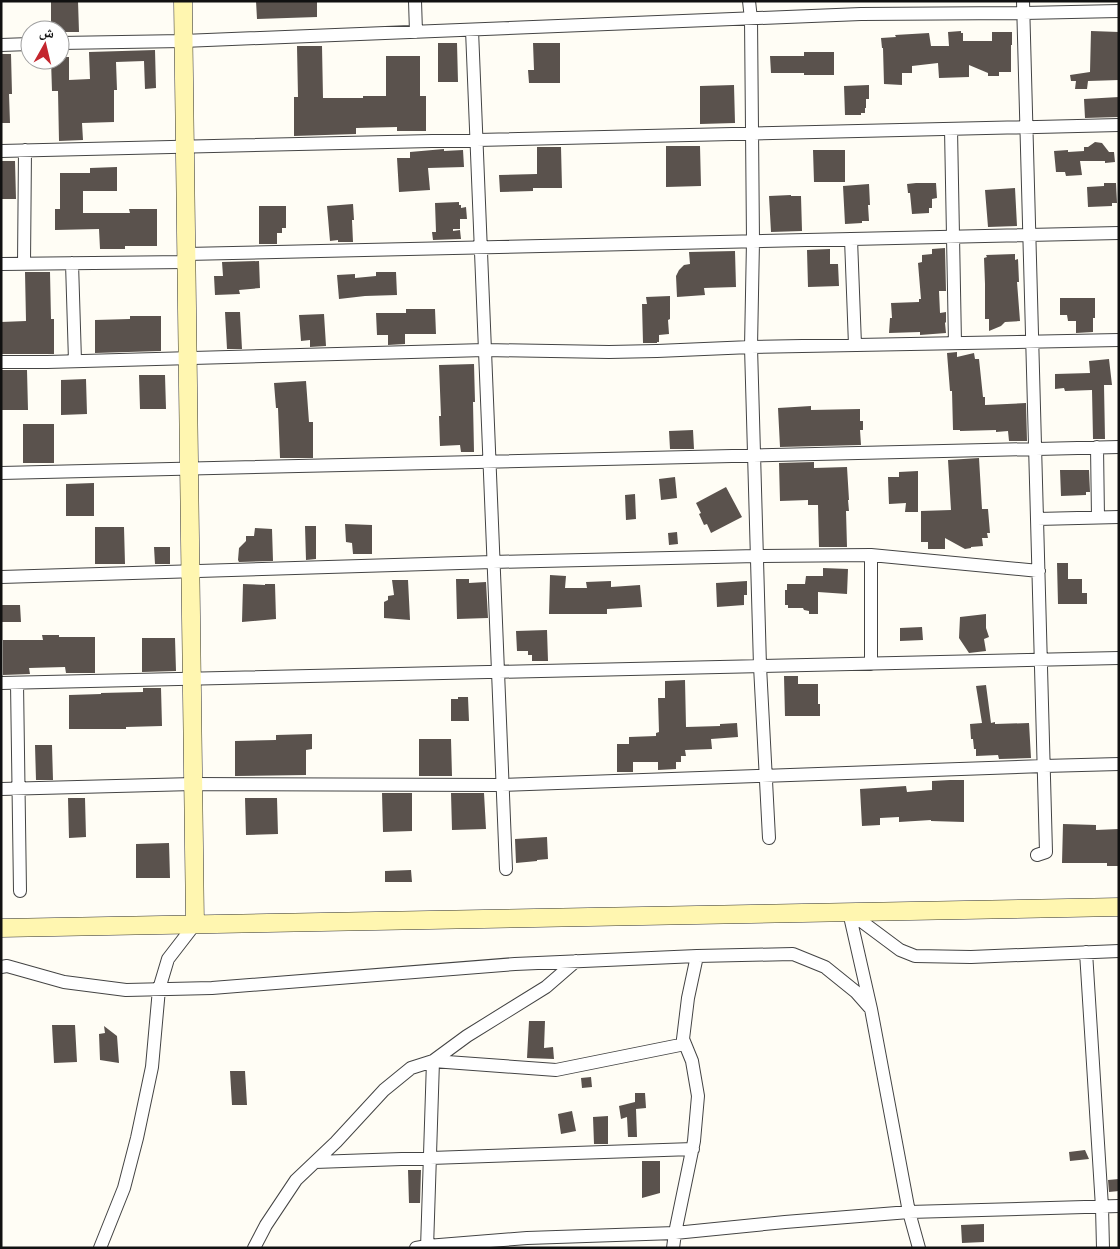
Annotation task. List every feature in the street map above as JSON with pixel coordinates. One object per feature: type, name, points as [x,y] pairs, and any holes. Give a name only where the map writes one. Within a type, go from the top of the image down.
[{"type":"street","points":[[100,1248],[124,1188],[137,1138],[152,1067],[159,989],[168,959],[195,924],[182,1]]},
{"type":"street","points":[[415,1],[416,32]]},
{"type":"street","points":[[749,1],[751,18],[753,241],[751,347],[760,666],[769,838]]},
{"type":"street","points":[[70,43],[183,41],[751,18],[860,8],[1023,7],[1119,11]]},
{"type":"street","points":[[1023,7],[1046,852],[1037,855]]},
{"type":"street","points":[[472,30],[506,869]]},
{"type":"street","points":[[1,44],[20,44]]},
{"type":"street","points":[[1,151],[1119,125]]},
{"type":"street","points":[[951,129],[955,343]]},
{"type":"street","points":[[24,264],[25,150]]},
{"type":"street","points":[[1,264],[72,263],[481,247],[1119,233]]},
{"type":"street","points":[[851,239],[855,345]]},
{"type":"street","points":[[72,263],[75,362]]},
{"type":"street","points":[[1,362],[75,362],[485,350],[609,352],[751,347],[1119,340]]},
{"type":"street","points":[[1,472],[1119,447]]},
{"type":"street","points":[[1097,448],[1098,517]]},
{"type":"street","points":[[1037,518],[1119,517]]},
{"type":"street","points":[[1,577],[493,562],[871,555],[1038,571]]},
{"type":"street","points":[[871,555],[871,664]]},
{"type":"street","points":[[1,683],[1119,658]]},
{"type":"street","points":[[17,683],[20,891]]},
{"type":"street","points":[[1,789],[193,784],[502,785],[1119,764]]},
{"type":"street","points":[[1,928],[1119,906]]},
{"type":"street","points":[[849,912],[900,950],[915,956],[971,957],[1119,951]]},
{"type":"street","points":[[849,912],[871,1009],[909,1212],[918,1248]]},
{"type":"street","points":[[1086,952],[1103,1248]]},
{"type":"street","points":[[1,967],[6,966],[64,982],[126,990],[212,988],[515,964],[793,954],[825,967],[856,992],[871,1009]]},
{"type":"street","points":[[673,1248],[693,1149],[698,1096],[692,1061],[683,1039],[688,998],[698,956]]},
{"type":"street","points":[[254,1248],[296,1180],[336,1142],[384,1090],[411,1068],[433,1061],[467,1036],[546,986],[576,961]]},
{"type":"street","points":[[433,1061],[556,1070],[685,1044]]},
{"type":"street","points":[[433,1061],[423,1247],[527,1238],[675,1233],[909,1212],[1119,1206]]},
{"type":"street","points":[[315,1162],[693,1149]]},
{"type":"building","points":[[51,1],[78,1],[79,32],[70,32],[70,20],[51,20]]},
{"type":"building","points":[[256,1],[317,1],[317,17],[257,19]]},
{"type":"building","points":[[961,31],[963,33],[963,41],[992,41],[992,32],[1012,32],[1011,72],[999,72],[999,76],[988,76],[988,73],[969,65],[969,77],[939,78],[938,63],[912,66],[912,73],[902,73],[902,85],[884,84],[881,38],[896,37],[895,35],[929,33],[931,46],[949,46],[948,32]]},
{"type":"building","points":[[1091,31],[1119,32],[1119,80],[1088,81],[1087,89],[1075,89],[1076,81],[1071,81],[1070,75],[1090,72]]},
{"type":"building","points":[[438,43],[457,43],[458,82],[438,82]]},
{"type":"building","points":[[533,43],[560,43],[560,83],[529,83],[528,70],[534,70]]},
{"type":"building","points":[[297,46],[322,46],[323,98],[386,96],[386,56],[420,56],[420,96],[426,96],[426,131],[397,131],[397,127],[356,128],[356,134],[294,136],[294,97],[298,97]]},
{"type":"building","points":[[155,50],[156,88],[145,89],[144,61],[116,62],[117,90],[114,90],[114,122],[82,123],[83,140],[59,141],[58,91],[52,91],[51,70],[69,70],[69,80],[90,79],[89,52]]},
{"type":"building","points":[[804,52],[834,52],[834,75],[771,73],[770,56],[804,56]]},
{"type":"building","points":[[1,54],[11,54],[12,94],[9,94],[10,123],[1,123]]},
{"type":"building","points":[[734,85],[735,123],[700,124],[700,86]]},
{"type":"building","points":[[869,85],[869,99],[866,99],[865,113],[861,113],[861,115],[845,115],[844,86]]},
{"type":"building","points":[[1119,97],[1119,117],[1085,118],[1084,99]]},
{"type":"building","points":[[1095,142],[1102,143],[1109,152],[1114,152],[1115,162],[1080,161],[1082,175],[1066,176],[1065,172],[1056,172],[1054,151],[1084,151],[1084,147],[1088,147]]},
{"type":"building","points":[[666,146],[700,146],[701,186],[666,187]]},
{"type":"building","points":[[537,147],[561,147],[562,188],[533,188],[533,191],[500,192],[499,175],[537,174]]},
{"type":"building","points":[[444,149],[444,151],[463,150],[464,167],[428,168],[430,190],[399,192],[397,158],[410,158],[410,152]]},
{"type":"building","points":[[813,150],[845,150],[845,182],[814,182]]},
{"type":"building","points":[[1,161],[15,161],[16,199],[1,199]]},
{"type":"building","points":[[117,167],[117,191],[83,191],[83,213],[130,213],[129,209],[157,209],[157,246],[125,246],[125,249],[100,249],[99,229],[55,230],[55,209],[60,209],[60,173],[90,173],[90,168]]},
{"type":"building","points":[[936,183],[937,198],[932,199],[932,208],[929,208],[929,213],[912,214],[907,184]]},
{"type":"building","points":[[1104,183],[1116,183],[1117,203],[1112,203],[1112,206],[1088,207],[1087,187],[1104,186]]},
{"type":"building","points":[[869,184],[869,221],[845,224],[843,186]]},
{"type":"building","points":[[1015,188],[1017,226],[988,227],[985,190]]},
{"type":"building","points":[[769,196],[801,196],[802,231],[771,232]]},
{"type":"building","points":[[459,202],[461,208],[466,207],[467,219],[460,219],[460,229],[453,229],[453,231],[460,230],[461,239],[433,240],[432,232],[436,232],[435,203]]},
{"type":"building","points":[[353,204],[353,242],[330,241],[327,206]]},
{"type":"building","points":[[259,206],[286,206],[286,228],[282,228],[282,233],[277,233],[277,244],[259,244]]},
{"type":"building","points":[[945,248],[946,291],[939,291],[940,313],[946,312],[946,333],[920,335],[920,332],[889,333],[890,318],[892,318],[891,303],[919,302],[919,299],[921,299],[918,263],[922,262],[922,255],[932,254],[932,249]]},
{"type":"building","points":[[830,249],[830,264],[838,264],[839,286],[808,287],[807,250]]},
{"type":"building","points":[[735,251],[736,287],[704,288],[705,295],[677,297],[676,276],[684,265],[690,264],[689,252]]},
{"type":"building","points":[[1015,254],[1015,260],[1018,259],[1019,282],[1017,282],[1020,321],[1005,322],[1001,326],[989,331],[989,319],[985,319],[984,258],[987,257],[986,255]]},
{"type":"building","points":[[259,261],[260,288],[239,290],[240,294],[215,295],[214,276],[223,276],[222,262]]},
{"type":"building","points":[[25,272],[50,272],[51,319],[54,319],[54,354],[1,354],[1,322],[26,321]]},
{"type":"building","points":[[376,272],[396,272],[397,295],[339,299],[337,275],[355,274],[355,278],[376,276]]},
{"type":"building","points":[[670,296],[669,334],[659,335],[659,342],[657,343],[643,343],[642,304],[647,304],[646,297]]},
{"type":"building","points":[[1060,298],[1095,298],[1093,332],[1076,333],[1076,321],[1068,321],[1067,315],[1060,315]]},
{"type":"building","points":[[406,309],[435,309],[436,334],[405,334],[405,344],[388,345],[388,335],[377,335],[376,313],[406,313]]},
{"type":"building","points":[[225,312],[240,312],[242,349],[227,349]]},
{"type":"building","points":[[324,314],[326,346],[310,347],[310,340],[301,341],[299,315]]},
{"type":"building","points":[[130,316],[161,316],[161,351],[95,353],[95,320],[130,319]]},
{"type":"building","points":[[957,352],[957,357],[974,353],[975,359],[979,359],[985,405],[1026,403],[1027,441],[1009,441],[1008,431],[953,430],[952,391],[950,391],[947,353]]},
{"type":"building","points":[[1109,359],[1112,385],[1104,385],[1105,439],[1093,439],[1092,390],[1065,391],[1064,388],[1055,389],[1055,374],[1090,373],[1089,361]]},
{"type":"building","points":[[474,364],[474,452],[461,452],[460,445],[440,446],[439,365]]},
{"type":"building","points":[[1,370],[27,370],[28,410],[1,410]]},
{"type":"building","points":[[139,375],[165,375],[166,409],[140,409]]},
{"type":"building","points":[[86,379],[87,414],[61,415],[61,380]]},
{"type":"building","points":[[306,381],[309,422],[313,422],[313,458],[280,458],[278,408],[276,408],[274,383]]},
{"type":"building","points":[[811,406],[811,410],[860,409],[860,421],[863,421],[863,430],[860,430],[861,445],[780,447],[778,408]]},
{"type":"building","points":[[23,424],[54,424],[54,463],[23,463]]},
{"type":"building","points":[[693,430],[694,449],[670,449],[669,431]]},
{"type":"building","points":[[979,458],[982,509],[988,509],[990,533],[987,533],[988,538],[982,538],[983,546],[965,549],[945,538],[945,549],[928,549],[928,542],[921,542],[921,511],[951,510],[948,460]]},
{"type":"building","points":[[814,462],[814,468],[847,467],[849,511],[846,511],[847,547],[819,547],[818,505],[808,505],[808,500],[780,501],[779,463]]},
{"type":"building","points":[[1060,470],[1089,470],[1090,492],[1086,492],[1086,495],[1061,496]]},
{"type":"building","points":[[918,471],[918,512],[905,512],[906,503],[889,504],[888,477],[899,477],[899,472]]},
{"type":"building","points":[[675,477],[677,498],[661,500],[659,479]]},
{"type":"building","points":[[94,483],[94,516],[66,516],[66,484]]},
{"type":"building","points":[[726,487],[742,517],[711,533],[707,524],[704,525],[696,503]]},
{"type":"building","points":[[635,494],[636,519],[626,520],[625,495]]},
{"type":"building","points":[[345,524],[372,525],[372,554],[353,554],[352,543],[346,542]]},
{"type":"building","points":[[305,526],[316,526],[316,559],[306,560]]},
{"type":"building","points":[[95,527],[124,527],[125,564],[95,564]]},
{"type":"building","points":[[255,528],[272,529],[273,561],[239,562],[239,548],[246,541],[246,536],[254,536]]},
{"type":"building","points":[[677,532],[678,544],[669,545],[668,533]]},
{"type":"building","points":[[154,547],[170,547],[170,564],[155,564]]},
{"type":"building","points":[[1057,563],[1068,563],[1068,579],[1082,579],[1082,593],[1087,593],[1087,604],[1058,604]]},
{"type":"building","points":[[823,568],[848,569],[847,594],[818,592],[818,614],[809,614],[809,611],[803,608],[788,608],[788,605],[785,605],[787,584],[805,584],[806,576],[823,576]]},
{"type":"building","points":[[550,575],[566,576],[565,588],[587,588],[586,582],[611,581],[611,587],[640,585],[642,607],[607,609],[607,614],[549,614]]},
{"type":"building","points":[[456,579],[469,579],[469,583],[486,582],[488,618],[457,619]]},
{"type":"building","points":[[392,580],[408,580],[410,620],[384,618],[384,602],[388,600],[388,596],[394,595]]},
{"type":"building","points":[[747,581],[747,595],[744,595],[744,605],[717,607],[716,583]]},
{"type":"building","points":[[243,584],[275,584],[276,619],[242,622]]},
{"type":"building","points":[[1,605],[20,605],[21,622],[1,622]]},
{"type":"building","points":[[986,614],[986,628],[989,637],[984,639],[986,651],[969,653],[959,638],[960,617]]},
{"type":"building","points":[[922,627],[923,640],[900,641],[900,628]]},
{"type":"building","points":[[547,630],[548,661],[532,661],[532,655],[528,655],[528,651],[517,651],[516,631]]},
{"type":"building","points":[[42,635],[95,637],[95,673],[66,673],[65,667],[29,668],[30,674],[3,675],[3,640],[43,640]]},
{"type":"building","points":[[142,638],[175,638],[176,671],[142,672]]},
{"type":"building","points":[[784,676],[798,676],[798,684],[818,684],[820,716],[785,716]]},
{"type":"building","points":[[685,680],[686,727],[720,726],[720,724],[737,723],[738,737],[711,739],[712,749],[685,750],[686,756],[681,756],[681,762],[676,762],[676,769],[658,770],[658,762],[633,762],[633,772],[617,772],[617,744],[629,744],[629,737],[656,736],[656,733],[659,732],[658,698],[665,698],[665,681]]},
{"type":"building","points":[[986,685],[991,723],[1029,723],[1031,758],[999,759],[998,755],[976,756],[976,749],[974,749],[973,739],[971,739],[970,724],[982,723],[976,686]]},
{"type":"building","points":[[143,688],[161,688],[162,726],[126,727],[126,729],[69,729],[69,695],[143,692]]},
{"type":"building","points":[[458,697],[468,697],[469,721],[451,721],[451,699],[458,699]]},
{"type":"building","points":[[312,734],[312,749],[306,750],[306,775],[235,776],[235,741],[276,740],[276,735]]},
{"type":"building","points":[[419,739],[451,739],[452,776],[419,776]]},
{"type":"building","points":[[35,745],[52,745],[53,780],[36,780]]},
{"type":"building","points":[[964,780],[964,822],[931,820],[899,822],[899,817],[880,818],[880,825],[862,826],[860,789],[906,786],[907,792],[932,790],[932,781]]},
{"type":"building","points":[[382,793],[412,793],[412,831],[383,832]]},
{"type":"building","points":[[451,793],[484,793],[486,829],[452,830]]},
{"type":"building","points":[[68,798],[85,798],[86,837],[69,838]]},
{"type":"building","points":[[245,798],[277,798],[278,834],[246,835]]},
{"type":"building","points":[[1063,824],[1096,825],[1096,830],[1119,829],[1119,866],[1107,866],[1107,863],[1062,863]]},
{"type":"building","points":[[547,837],[548,859],[516,863],[515,839]]},
{"type":"building","points":[[169,843],[170,878],[136,878],[136,844]]},
{"type":"building","points":[[411,870],[412,882],[385,882],[385,871]]},
{"type":"building","points":[[529,1021],[545,1021],[544,1048],[553,1047],[554,1059],[527,1058]]},
{"type":"building","points":[[52,1025],[75,1025],[77,1062],[54,1063]]},
{"type":"building","points":[[104,1026],[117,1036],[119,1063],[100,1060],[99,1034],[105,1033]]},
{"type":"building","points":[[230,1071],[245,1071],[247,1105],[232,1105]]},
{"type":"building","points":[[591,1077],[592,1087],[582,1088],[581,1078]]},
{"type":"building","points":[[635,1093],[645,1093],[646,1108],[636,1109],[637,1137],[628,1137],[627,1117],[621,1119],[619,1106],[635,1102]]},
{"type":"building","points":[[572,1111],[576,1131],[561,1134],[558,1114]]},
{"type":"building","points":[[608,1116],[608,1144],[594,1144],[593,1117]]},
{"type":"building","points":[[1085,1150],[1089,1159],[1070,1161],[1069,1152]]},
{"type":"building","points":[[642,1161],[660,1161],[660,1193],[642,1198]]},
{"type":"building","points":[[408,1170],[421,1170],[420,1203],[409,1203]]},
{"type":"building","points":[[1119,1179],[1119,1191],[1109,1192],[1108,1180]]},
{"type":"building","points":[[984,1224],[984,1242],[962,1243],[961,1225]]}]
